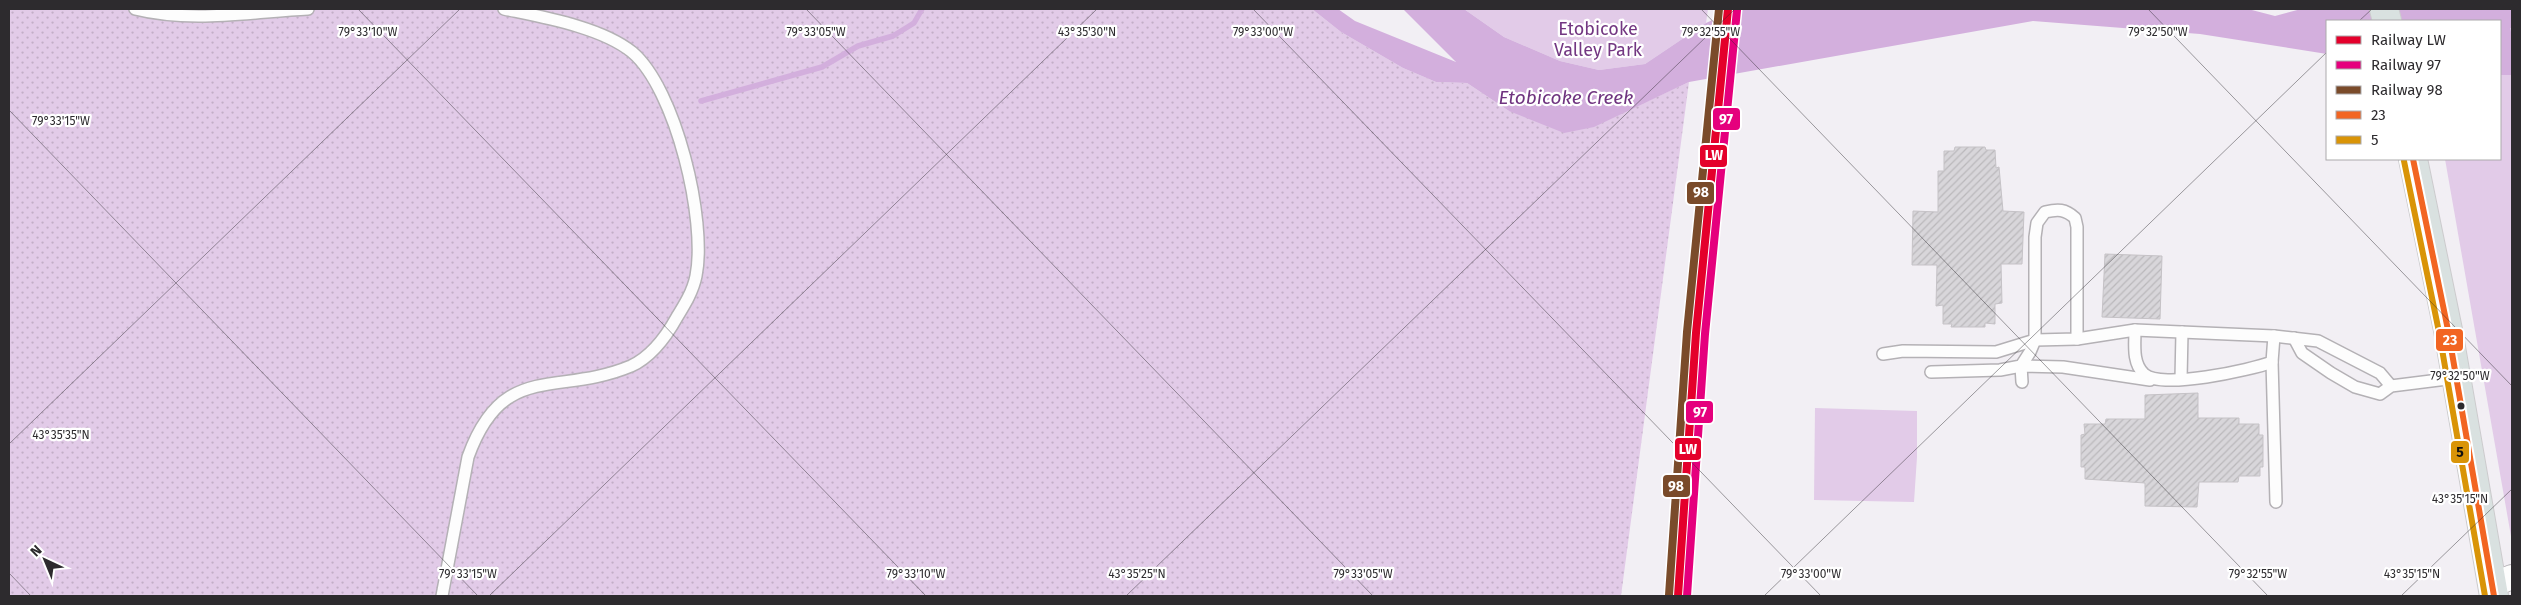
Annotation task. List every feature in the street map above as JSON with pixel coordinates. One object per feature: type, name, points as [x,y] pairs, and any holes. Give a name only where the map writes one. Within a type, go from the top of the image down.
[{"type":"main road","points":[[2413,160],[2448,330],[2455,378],[2499,586]]},
{"type":"lane","points":[[135,9],[179,15],[252,14],[308,9]]},
{"type":"lane","points":[[442,596],[468,457],[476,435],[488,415],[505,399],[523,390],[609,373],[632,365],[652,351],[677,318],[690,294],[696,276],[698,255],[696,213],[687,168],[663,98],[649,74],[632,52],[603,36],[535,15],[504,9]]},
{"type":"lane","points":[[2022,382],[2021,366],[2035,340],[2035,237],[2037,223],[2045,212],[2056,209],[2067,211],[2075,218],[2077,227],[2077,339]]},
{"type":"lane","points":[[1883,354],[1903,351],[1996,352],[2035,340],[2077,339],[2135,330],[2274,336],[2318,340],[2380,373],[2391,386]]},
{"type":"lane","points":[[2135,330],[2135,357],[2143,374],[2153,380]]},
{"type":"lane","points":[[2182,332],[2182,379]]},
{"type":"lane","points":[[2274,336],[2272,362],[2276,502]]},
{"type":"lane","points":[[2294,338],[2302,353],[2355,387],[2380,394],[2391,386],[2455,378]]},
{"type":"lane","points":[[1931,372],[2000,370],[2021,366],[2063,367],[2153,380],[2221,376],[2272,362]]},
{"type":"green space","points":[[9,9],[1312,9],[1341,32],[1403,68],[1436,82],[1467,83],[1509,111],[1648,101],[1689,82],[1621,596],[9,596]]},
{"type":"green space","name":"Etobicoke Valley Park","points":[[1464,9],[1708,9],[1706,23],[1645,64],[1599,70],[1560,61],[1504,37]]},
{"type":"green space","points":[[2512,9],[2512,542],[2445,160],[2501,160],[2501,20]]},
{"type":"green space","points":[[1815,408],[1917,411],[1917,457],[1914,502],[1814,500]]},
{"type":"water","name":"Etobicoke Creek","points":[[1312,9],[1338,9],[1355,21],[1456,62],[1403,9],[1464,9],[1504,37],[1560,61],[1599,70],[1645,64],[1706,23],[1737,9],[2248,9],[2275,16],[2301,9],[2512,9],[2512,28],[2510,28],[2512,36],[2512,75],[2501,75],[2501,20],[2326,20],[2326,54],[2200,34],[2033,21],[1689,82],[1594,127],[1564,133],[1509,111],[1467,83],[1436,82],[1403,68],[1341,32]]},
{"type":"building","points":[[1955,147],[1985,147],[1986,150],[1995,150],[1996,168],[1999,167],[2003,211],[2024,212],[2022,264],[2001,264],[2002,303],[1995,304],[1995,324],[1985,323],[1985,327],[1951,327],[1952,324],[1943,324],[1943,305],[1936,306],[1937,265],[1912,265],[1913,211],[1938,212],[1938,171],[1944,171],[1944,151],[1954,151]]},
{"type":"building","points":[[2105,254],[2162,256],[2160,319],[2102,317]]},
{"type":"building","points":[[2198,393],[2198,418],[2239,418],[2239,424],[2259,424],[2259,435],[2263,435],[2263,467],[2260,467],[2260,476],[2239,476],[2238,482],[2199,482],[2197,507],[2145,506],[2145,483],[2085,479],[2085,467],[2081,467],[2081,435],[2085,434],[2084,424],[2105,424],[2106,419],[2145,419],[2145,395]]},
{"type":"waterway","points":[[701,101],[822,67],[858,46],[893,36],[914,23],[922,9]]},
{"type":"rail line","name":"98","points":[[1669,595],[1687,332],[1719,9]]},
{"type":"rail line","name":"LW","points":[[1678,596],[1696,333],[1728,9]]},
{"type":"rail line","name":"97","points":[[1687,596],[1705,334],[1737,10]]},
{"type":"transit line","name":"23","points":[[2413,160],[2448,330],[2494,596]]},
{"type":"transit line","name":"5","points":[[2404,161],[2439,332],[2485,596]]}]
